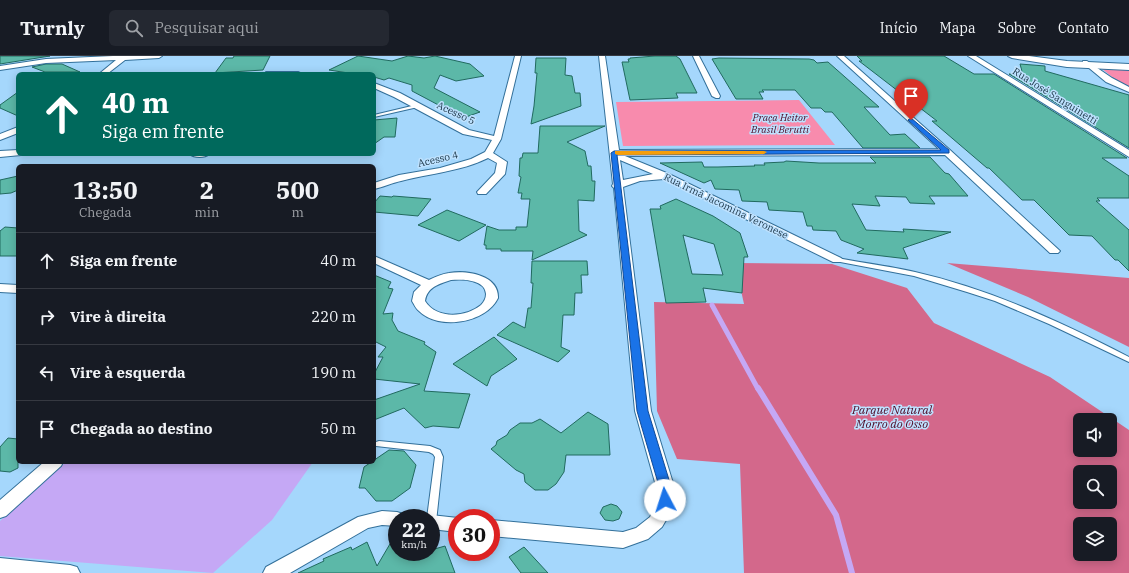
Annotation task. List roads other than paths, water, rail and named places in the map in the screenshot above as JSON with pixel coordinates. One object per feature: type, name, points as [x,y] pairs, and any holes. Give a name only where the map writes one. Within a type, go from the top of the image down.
[{"type":"street","points":[[1,67],[46,61],[159,56]]},
{"type":"street","points":[[482,192],[500,174],[502,162],[488,154],[497,139],[518,56]]},
{"type":"street","points":[[500,529],[623,540],[642,534],[656,522],[664,508],[667,493],[643,411],[602,56]]},
{"type":"street","points":[[696,56],[716,96]]},
{"type":"street","points":[[840,56],[1054,251]]},
{"type":"street","name":"Rua José Sanguinetti","points":[[971,56],[1129,154]]},
{"type":"street","points":[[1012,56],[1129,67]]},
{"type":"street","points":[[1030,56],[1087,64],[1129,63]]},
{"type":"street","points":[[106,72],[123,58]]},
{"type":"street","points":[[1087,64],[1109,80],[1129,90]]},
{"type":"street","name":"Acesso 5","points":[[376,86],[397,95],[466,132],[497,139]]},
{"type":"street","points":[[0,137],[16,131]]},
{"type":"street","points":[[614,154],[947,152]]},
{"type":"street","points":[[0,154],[16,153]]},
{"type":"street","name":"Acesso 4","points":[[376,185],[399,178],[441,171],[474,161],[488,154]]},
{"type":"street","name":"Rua Irmã Jacomina Veronese","points":[[614,154],[666,176],[837,260]]},
{"type":"street","points":[[617,186],[626,181],[638,178],[666,176]]},
{"type":"street","points":[[376,260],[428,284],[450,276],[475,278],[484,282],[491,288],[493,294],[491,302],[484,309],[475,314],[458,318],[440,317],[429,314],[422,309],[418,303],[418,296],[421,290],[428,284]]},
{"type":"street","points":[[0,288],[16,289]]},
{"type":"street","points":[[0,511],[53,464]]},
{"type":"street","points":[[273,573],[364,522],[382,518],[388,518]]},
{"type":"street","points":[[0,566],[70,573]]},
{"type":"lane","points":[[376,116],[416,106]]},
{"type":"lane","points":[[837,260],[915,274],[998,300],[1097,343],[1129,360]]},
{"type":"lane","points":[[379,444],[430,449],[437,452],[439,457],[433,509]]},
{"type":"waterway","points":[[712,305],[758,389]]},
{"type":"waterway","points":[[758,388],[836,515],[852,573]]},
{"type":"park label","name":"Praça Heitor Brasil Berutti","points":[[780,122]]},
{"type":"park label","name":"Parque Natural Morro do Osso","points":[[892,416]]}]
